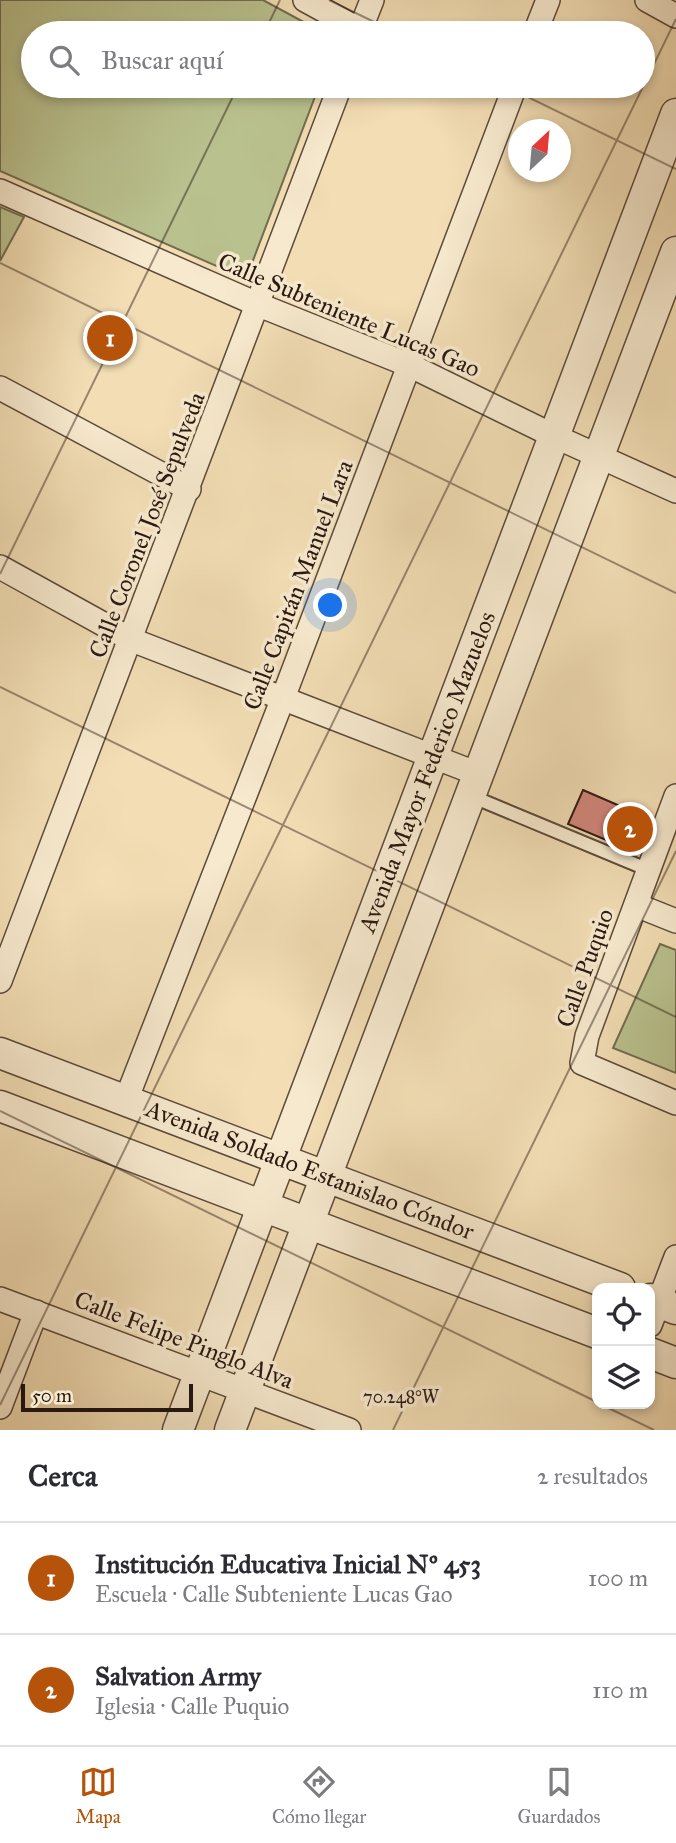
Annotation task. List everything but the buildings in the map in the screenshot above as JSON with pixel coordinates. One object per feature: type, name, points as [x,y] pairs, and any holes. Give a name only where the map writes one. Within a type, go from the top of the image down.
[{"type":"street","points":[[304,0],[341,21]]},
{"type":"street","points":[[364,21],[372,0]]},
{"type":"street","points":[[540,21],[548,0]]},
{"type":"street","points":[[647,0],[676,16]]},
{"type":"street","name":"Calle Coronel José Sepulveda","points":[[0,981],[132,640],[336,98]]},
{"type":"street","name":"Calle Capitán Manuel Lara","points":[[126,1100],[283,698],[510,98]]},
{"type":"street","name":"Avenida Mayor Federico Mazuelos","points":[[178,1430],[676,114]]},
{"type":"street","name":"Calle Subteniente Lucas Gao","points":[[0,191],[259,304],[409,365],[554,436],[676,491]]},
{"type":"street","name":"Avenida Mayor Federico Mazuelos","points":[[230,1430],[676,252]]},
{"type":"street","points":[[0,388],[189,489]]},
{"type":"street","points":[[0,566],[132,640],[433,756],[474,785]]},
{"type":"street","name":"Calle Puquio","points":[[676,796],[587,1036],[582,1063],[676,1103]]},
{"type":"street","points":[[636,905],[676,921]]},
{"type":"street","name":"Avenida Soldado Estanislao Cóndor","points":[[0,1053],[607,1283]]},
{"type":"street","name":"Avenida Soldado Estanislao Cóndor","points":[[0,1106],[592,1331]]},
{"type":"street","points":[[658,1309],[676,1257]]},
{"type":"street","name":"Calle Felipe Pinglo Alva","points":[[0,1298],[349,1430]]},
{"type":"street","points":[[0,1407],[36,1312]]},
{"type":"street","points":[[655,1355],[676,1363]]},
{"type":"lane","points":[[474,785],[649,870]]},
{"type":"green space","points":[[0,0],[263,0],[302,21],[21,21],[21,98],[314,98],[246,279],[0,171]]},
{"type":"green space","points":[[0,207],[24,217],[0,261]]},
{"type":"green space","points":[[660,944],[676,950],[676,1073],[613,1048]]},
{"type":"place","name":"Institución Educativa Inicial Nº 453","points":[[110,338]]},
{"type":"place","name":"Salvation Army","points":[[630,829]]}]
